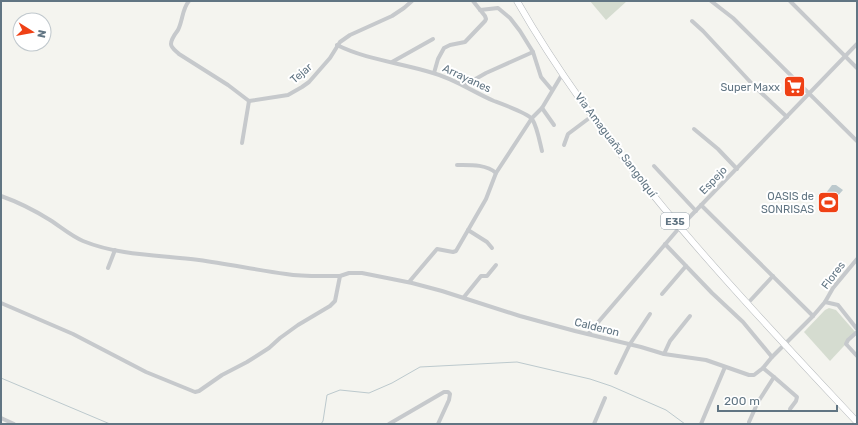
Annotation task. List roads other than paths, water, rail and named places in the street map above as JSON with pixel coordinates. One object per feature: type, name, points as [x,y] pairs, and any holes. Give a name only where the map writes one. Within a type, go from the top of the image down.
[{"type":"highway","name":"Via Amaguaña Sangolquí","points":[[517,1],[592,116],[629,166],[680,227],[857,422]]},
{"type":"street","points":[[189,1],[185,6],[179,29],[172,39],[172,47],[179,54],[228,85],[249,101],[242,143]]},
{"type":"street","name":"Tejar","points":[[249,101],[288,95],[302,87],[309,82],[327,62],[337,45],[350,35],[392,16],[412,1]]},
{"type":"street","points":[[434,73],[438,59],[444,48],[450,45],[465,42],[485,21],[485,16],[473,1]]},
{"type":"street","points":[[711,1],[733,18],[857,142]]},
{"type":"street","points":[[790,1],[857,68]]},
{"type":"street","points":[[480,10],[496,8],[510,18],[520,30],[533,52],[540,74],[552,90]]},
{"type":"street","points":[[692,21],[786,117]]},
{"type":"street","points":[[392,62],[433,39]]},
{"type":"street","name":"Espejo","points":[[588,334],[680,227],[857,44]]},
{"type":"street","name":"Arrayanes","points":[[337,45],[358,53],[434,73],[465,85],[485,97],[532,118]]},
{"type":"street","points":[[465,85],[486,73],[533,52]]},
{"type":"street","points":[[409,282],[437,249],[455,252],[486,199],[496,173],[532,118],[542,108],[563,73]]},
{"type":"street","points":[[542,108],[554,125]]},
{"type":"street","points":[[564,145],[568,134],[592,116]]},
{"type":"street","points":[[532,118],[542,151]]},
{"type":"street","points":[[694,129],[718,149],[737,169]]},
{"type":"street","points":[[457,165],[482,166],[492,169],[496,173]]},
{"type":"street","points":[[654,166],[696,211]]},
{"type":"street","name":"Calderon","points":[[1,196],[15,200],[37,212],[82,241],[115,250],[150,256],[226,264],[288,274],[340,276],[349,273],[362,273],[409,282],[464,297],[520,316],[664,354],[702,359],[749,375],[754,375],[763,368]]},
{"type":"street","points":[[702,205],[813,316]]},
{"type":"street","points":[[468,230],[487,242],[492,248]]},
{"type":"street","points":[[665,244],[712,293],[743,322],[772,357]]},
{"type":"street","points":[[108,268],[115,250]]},
{"type":"street","name":"Flores","points":[[825,302],[833,288],[857,259]]},
{"type":"street","points":[[464,297],[481,276],[487,276],[496,265]]},
{"type":"street","points":[[662,294],[686,266]]},
{"type":"street","points":[[1,303],[73,334],[166,382],[195,392],[269,348],[298,325],[330,306],[335,301],[340,276]]},
{"type":"street","points":[[748,303],[773,276]]},
{"type":"street","points":[[790,409],[796,401],[796,397],[763,368],[772,357],[825,302],[838,305],[857,329]]},
{"type":"street","points":[[616,373],[630,344],[650,314]]},
{"type":"street","points":[[664,354],[670,341],[690,316]]},
{"type":"street","points":[[857,332],[848,340],[846,344],[857,356]]},
{"type":"street","points":[[701,424],[725,367]]},
{"type":"street","points":[[749,422],[758,402],[774,377]]},
{"type":"street","points":[[389,424],[444,392],[448,392],[450,394],[449,400],[438,424]]},
{"type":"street","points":[[594,424],[605,398]]},
{"type":"street","points":[[1,418],[14,424]]},
{"type":"waterway","points":[[321,424],[323,421],[327,395],[340,390],[369,393],[392,383],[420,367],[517,362],[590,379],[611,386],[666,410],[685,424]]},
{"type":"waterway","points":[[1,378],[110,424]]},
{"type":"place","name":"Super Maxx","points":[[795,87]]},
{"type":"place","name":"OASIS de SONRISAS","points":[[829,202]]}]
